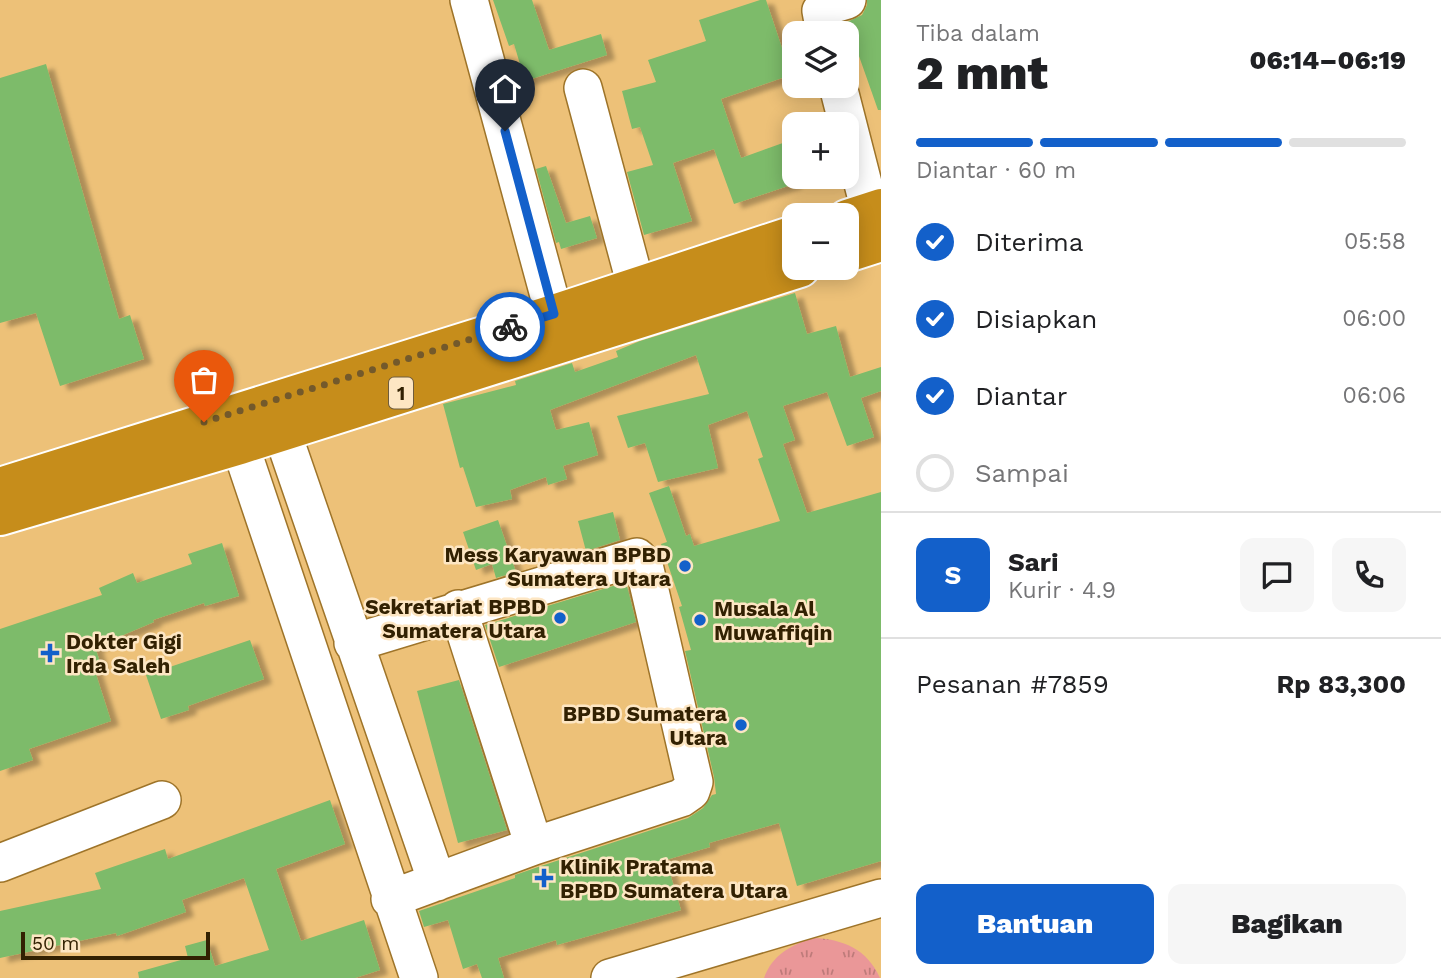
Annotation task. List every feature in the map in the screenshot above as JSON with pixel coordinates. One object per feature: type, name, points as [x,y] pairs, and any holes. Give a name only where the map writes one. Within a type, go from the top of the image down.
[{"type":"highway","points":[[859,236],[870,220]]},
{"type":"highway","name":"1","points":[[277,416],[554,314],[782,239]]},
{"type":"highway","name":"1","points":[[0,516],[235,429],[782,273]]},
{"type":"highway","name":"1","points":[[0,487],[235,429]]},
{"type":"street","points":[[469,0],[554,314]]},
{"type":"street","points":[[823,21],[821,11],[827,6],[847,0]]},
{"type":"street","points":[[583,88],[636,286]]},
{"type":"street","points":[[841,98],[870,220]]},
{"type":"street","points":[[277,416],[437,882]]},
{"type":"street","points":[[235,429],[390,899],[419,978]]},
{"type":"street","points":[[353,643],[458,609],[637,557],[644,565],[694,782],[691,791],[681,798],[534,846],[390,899]]},
{"type":"street","points":[[458,609],[534,846]]},
{"type":"street","points":[[0,863],[162,800]]},
{"type":"street","points":[[610,978],[881,898]]},
{"type":"green space","points":[[813,938],[844,943],[853,948],[868,960],[880,978],[764,978],[772,963],[783,952]]},
{"type":"building","points":[[493,0],[532,0],[549,50],[601,34],[607,55],[525,81],[514,44],[509,46]]},
{"type":"building","points":[[766,0],[782,48],[782,78],[721,99],[741,158],[782,143],[782,188],[734,204],[714,149],[673,163],[692,221],[644,235],[627,172],[653,165],[640,127],[632,129],[622,91],[656,82],[648,60],[706,41],[699,20]]},
{"type":"building","points":[[867,0],[881,0],[881,110],[878,110],[859,56],[859,21],[849,21],[862,15]]},
{"type":"building","points":[[46,64],[119,319],[130,315],[144,359],[60,386],[36,313],[0,323],[0,78]]},
{"type":"building","points":[[546,166],[566,223],[590,216],[597,238],[561,249],[559,242],[556,243],[536,169]]},
{"type":"building","points":[[795,293],[807,334],[836,326],[850,377],[881,367],[881,391],[861,398],[874,437],[847,446],[827,392],[783,406],[795,440],[783,444],[807,513],[881,492],[881,861],[797,886],[779,823],[709,843],[710,847],[666,860],[681,910],[557,945],[556,940],[498,958],[504,978],[482,978],[477,964],[463,969],[448,920],[424,927],[419,911],[515,878],[515,875],[541,866],[688,818],[703,808],[712,795],[716,794],[685,651],[691,650],[679,607],[682,606],[661,544],[667,542],[649,493],[669,486],[686,536],[690,534],[694,546],[780,521],[758,459],[763,457],[747,411],[708,425],[718,468],[658,482],[645,443],[628,448],[617,416],[709,394],[696,355],[550,410],[556,430],[589,422],[598,455],[563,466],[567,479],[548,485],[546,477],[510,490],[512,499],[476,507],[463,467],[460,468],[443,404],[516,385],[515,381],[572,363],[575,372],[618,357],[616,351],[640,341]]},
{"type":"building","points":[[613,512],[620,540],[586,551],[578,521]]},
{"type":"building","points":[[498,520],[516,572],[496,578],[492,564],[476,570],[463,532]]},
{"type":"building","points":[[222,543],[239,596],[205,606],[204,603],[153,620],[154,622],[95,647],[101,665],[94,668],[111,721],[29,749],[33,760],[0,771],[0,629],[102,595],[99,588],[133,573],[137,583],[192,564],[188,554]]},
{"type":"building","name":"Sekretariat BPBD Sumatera Utara","points":[[626,582],[636,622],[499,667],[485,625]]},
{"type":"building","points":[[250,640],[264,679],[188,706],[189,710],[161,719],[146,675]]},
{"type":"building","points":[[459,680],[507,830],[458,843],[417,691]]},
{"type":"building","points":[[330,800],[345,844],[276,869],[301,941],[364,920],[380,970],[355,978],[139,978],[138,972],[188,958],[185,946],[207,940],[215,966],[269,950],[244,878],[182,900],[186,912],[117,936],[116,933],[0,958],[0,911],[101,889],[95,873],[165,849],[168,859]]},
{"type":"way so far","points":[[204,422],[510,327]]},
{"type":"place","name":"Mess Karyawan BPBD Sumatera Utara","points":[[685,566]]},
{"type":"place","name":"Sekretariat BPBD Sumatera Utara","points":[[560,618]]},
{"type":"place","name":"Musala Al Muwaffiqin","points":[[700,620]]},
{"type":"place","name":"Dokter Gigi Irda Saleh","points":[[50,653]]},
{"type":"place","name":"BPBD Sumatera Utara","points":[[741,725]]},
{"type":"place","name":"Klinik Pratama BPBD Sumatera Utara","points":[[544,878]]},
{"type":"route","points":[[505,131],[554,314],[510,327]]}]
